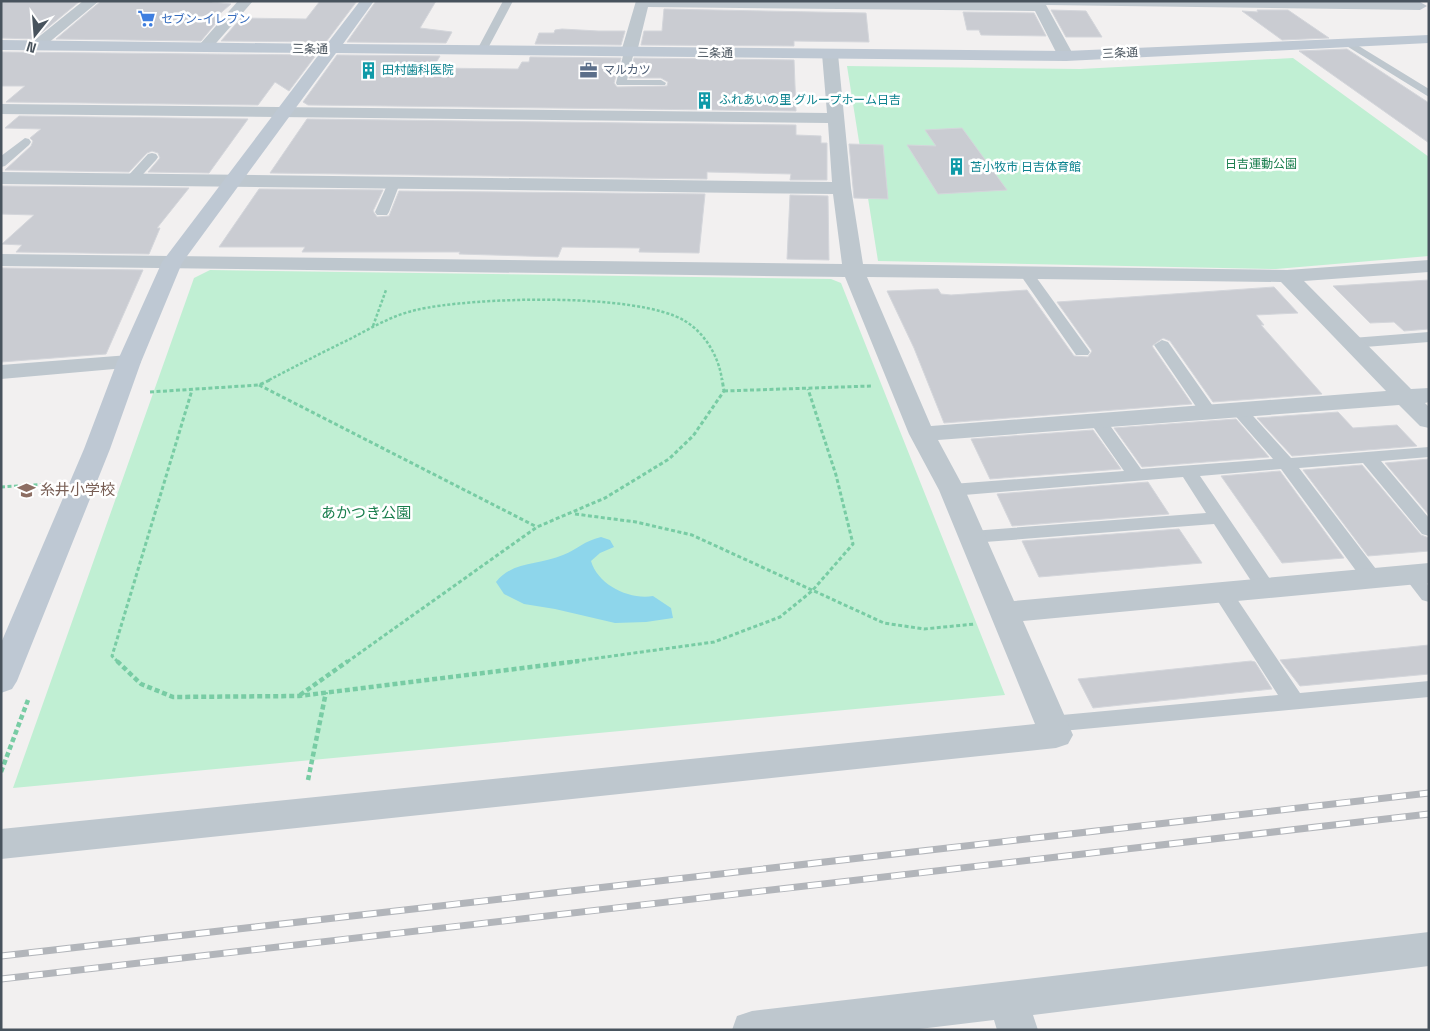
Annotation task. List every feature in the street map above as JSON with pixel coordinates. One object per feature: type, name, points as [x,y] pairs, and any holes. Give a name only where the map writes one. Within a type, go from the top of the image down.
[{"type":"street","points":[[36,46],[92,1]]},
{"type":"street","points":[[205,48],[246,1]]},
{"type":"street","points":[[1,681],[97,448],[129,362],[172,262],[367,1]]},
{"type":"street","points":[[629,52],[643,2],[1420,6]]},
{"type":"street","points":[[1038,3],[1066,56]]},
{"type":"street","name":"三条通","points":[[2,46],[1066,56],[1429,39]]},
{"type":"street","points":[[1,844],[1056,735],[991,617],[972,537],[952,490],[922,434],[853,270],[842,188],[830,54]]},
{"type":"street","points":[[1,109],[837,118]]},
{"type":"street","points":[[1,178],[842,188]]},
{"type":"street","points":[[1,260],[1287,276],[1429,266]]},
{"type":"street","points":[[1287,276],[1429,421]]},
{"type":"street","points":[[1,372],[129,362]]},
{"type":"street","points":[[922,434],[1429,395]]},
{"type":"street","points":[[991,617],[1372,578],[1423,581]]},
{"type":"street","points":[[752,1030],[1013,1015],[1429,949]]},
{"type":"lane","points":[[482,50],[508,1]]},
{"type":"lane","points":[[1349,42],[1429,94]]},
{"type":"lane","points":[[629,52],[621,83],[661,83]]},
{"type":"lane","points":[[1,163],[25,142]]},
{"type":"lane","points":[[131,180],[152,157]]},
{"type":"lane","points":[[382,212],[394,183]]},
{"type":"lane","points":[[1026,273],[1082,352]]},
{"type":"lane","points":[[1352,343],[1429,337]]},
{"type":"lane","points":[[1162,345],[1209,413]]},
{"type":"lane","points":[[1240,410],[1286,463],[1372,578]]},
{"type":"lane","points":[[1098,421],[1136,475]]},
{"type":"lane","points":[[952,490],[1429,452]]},
{"type":"lane","points":[[1367,456],[1429,530]]},
{"type":"lane","points":[[1188,471],[1266,588]]},
{"type":"lane","points":[[972,537],[1219,518]]},
{"type":"lane","points":[[1222,592],[1294,701]]},
{"type":"lane","points":[[1051,724],[1429,689]]},
{"type":"path","points":[[373,327],[386,289]]},
{"type":"path","points":[[145,393],[259,386],[373,327],[415,310],[469,302],[600,301],[655,310],[685,321],[706,340],[720,366],[724,391],[704,422],[670,458],[610,496],[575,514],[537,527],[299,696]]},
{"type":"path","points":[[259,386],[537,527]]},
{"type":"path","points":[[724,391],[872,386]]},
{"type":"path","points":[[192,390],[112,656],[141,684],[173,698],[299,696],[714,642],[780,617],[812,591],[853,544],[836,475],[808,389]]},
{"type":"path","points":[[1,487],[54,483]]},
{"type":"path","points":[[575,514],[636,522],[692,535],[884,623],[924,629],[991,617]]},
{"type":"green space","name":"日吉運動公園","points":[[1293,58],[1429,157],[1429,256],[1276,269],[878,261],[847,66],[1080,69]]},
{"type":"green space","name":"あかつき公園","points":[[210,270],[831,279],[841,283],[1005,695],[13,788],[194,278]]},
{"type":"water","points":[[601,537],[610,540],[614,547],[600,553],[591,561],[600,577],[607,584],[625,593],[634,596],[653,596],[671,608],[673,618],[646,622],[615,623],[524,604],[504,594],[496,582],[510,570],[563,555]]},
{"type":"building","points":[[80,1],[34,39],[1,38],[1,2]]},
{"type":"building","points":[[101,1],[213,1],[231,4],[216,17],[221,17],[201,41],[56,39]]},
{"type":"building","points":[[320,1],[357,1],[326,42],[221,41],[241,18],[306,19]]},
{"type":"building","points":[[376,1],[436,1],[420,28],[452,32],[446,43],[347,42]]},
{"type":"building","points":[[664,9],[866,13],[869,42],[794,41],[794,46],[641,45],[644,31],[662,31]]},
{"type":"building","points":[[1051,10],[1086,11],[1102,37],[1066,37]]},
{"type":"building","points":[[1257,10],[1288,10],[1329,38],[1282,40],[1242,11],[1258,12]]},
{"type":"building","points":[[963,12],[1034,13],[1046,36],[981,35],[979,30],[967,30]]},
{"type":"building","points":[[555,30],[625,31],[621,45],[535,44],[539,33],[554,33]]},
{"type":"building","points":[[1347,49],[1429,103],[1429,143],[1299,51]]},
{"type":"building","points":[[1,52],[316,55],[289,91],[275,82],[258,105],[6,102],[25,86],[1,86]]},
{"type":"building","points":[[337,55],[440,56],[433,68],[518,69],[522,62],[529,62],[530,57],[621,58],[614,83],[617,87],[667,86],[668,82],[661,78],[629,78],[634,58],[794,60],[796,111],[308,105],[303,102]]},
{"type":"building","points":[[19,116],[248,119],[209,173],[148,172],[160,158],[158,153],[152,151],[147,153],[129,172],[5,170],[31,146],[33,141],[30,138],[41,129],[5,128]]},
{"type":"building","points":[[307,119],[796,125],[796,135],[821,136],[821,143],[827,143],[827,180],[790,180],[791,174],[707,172],[707,179],[270,173]]},
{"type":"building","name":"苫小牧市 日吉体育館","points":[[962,128],[1007,190],[938,194],[907,145],[936,146],[925,130]]},
{"type":"building","points":[[849,144],[883,145],[888,199],[854,198]]},
{"type":"building","points":[[1,186],[189,188],[157,228],[160,228],[149,254],[16,252],[22,245],[2,244],[34,215],[1,214]]},
{"type":"building","points":[[259,189],[383,190],[373,211],[377,217],[389,216],[399,191],[705,194],[699,253],[639,252],[640,248],[562,247],[558,257],[459,254],[460,252],[302,252],[305,247],[219,247]]},
{"type":"building","points":[[790,195],[828,196],[829,260],[787,259]]},
{"type":"building","points":[[1,268],[143,270],[106,354],[1,362]]},
{"type":"building","points":[[1429,280],[1429,329],[1404,331],[1394,322],[1370,323],[1333,286]]},
{"type":"building","points":[[1274,287],[1298,313],[1256,315],[1264,325],[1261,325],[1322,394],[1213,402],[1170,341],[1163,338],[1152,346],[1192,404],[944,423],[914,348],[887,291],[938,289],[941,294],[951,295],[1027,290],[1074,356],[1088,357],[1092,351],[1057,302]]},
{"type":"building","points":[[1338,412],[1353,428],[1397,425],[1417,446],[1292,456],[1257,418]]},
{"type":"building","points":[[1236,419],[1269,457],[1142,467],[1114,428]]},
{"type":"building","points":[[1093,430],[1121,469],[990,479],[971,439]]},
{"type":"building","points":[[1429,459],[1429,515],[1385,463]]},
{"type":"building","points":[[1362,465],[1421,535],[1429,538],[1429,551],[1368,556],[1303,470]]},
{"type":"building","points":[[1280,471],[1344,558],[1282,563],[1221,476]]},
{"type":"building","points":[[1148,482],[1169,514],[1012,526],[997,494]]},
{"type":"building","points":[[1179,529],[1202,563],[1039,577],[1022,541]]},
{"type":"building","points":[[1429,645],[1429,674],[1300,686],[1280,660]]},
{"type":"building","points":[[1255,662],[1272,689],[1093,708],[1078,679]]},
{"type":"railway","points":[[1,956],[1429,793]]},
{"type":"railway","points":[[1,979],[1429,814]]},
{"type":"place","name":"セブン-イレブン","points":[[147,19]]},
{"type":"place","name":"田村歯科医院","points":[[368,70]]},
{"type":"place","name":"マルカツ","points":[[589,70]]},
{"type":"place","name":"ふれあいの里 グループホーム日吉","points":[[705,100]]},
{"type":"place","name":"苫小牧市 日吉体育館","points":[[956,167]]},
{"type":"place","name":"糸井小学校","points":[[26,490]]}]
